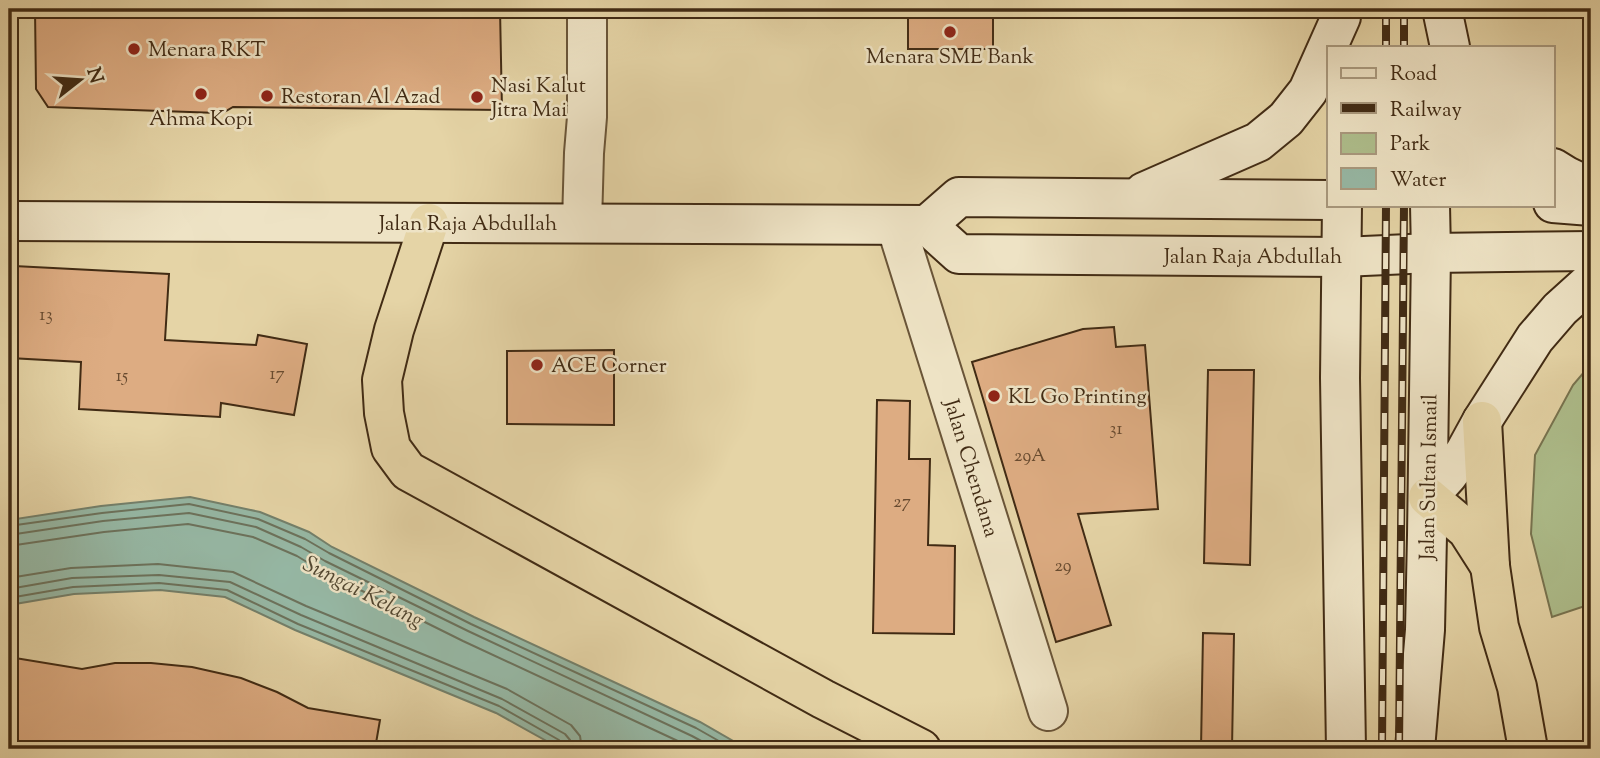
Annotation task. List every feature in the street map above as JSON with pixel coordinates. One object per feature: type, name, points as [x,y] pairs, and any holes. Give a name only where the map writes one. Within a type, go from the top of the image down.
[{"type":"highway","points":[[429,223],[394,330],[382,380],[384,413],[391,448],[408,471],[823,699],[921,749]]},
{"type":"highway","points":[[1482,421],[1490,566],[1499,627],[1517,687],[1528,749]]},
{"type":"highway","points":[[1428,497],[1467,530],[1490,566]]},
{"type":"street","points":[[582,223],[587,117],[587,9]]},
{"type":"street","points":[[1430,9],[1430,46]]},
{"type":"street","points":[[1442,9],[1450,46]]},
{"type":"street","points":[[1330,46],[1341,24]]},
{"type":"street","points":[[1131,198],[1258,142],[1286,119],[1308,91],[1327,52]]},
{"type":"street","points":[[1554,168],[1591,188]]},
{"type":"street","points":[[912,225],[959,197],[1327,200]]},
{"type":"street","points":[[1554,203],[1591,205]]},
{"type":"street","points":[[1342,206],[1340,378],[1346,749]]},
{"type":"street","name":"Jalan Sultan Ismail","points":[[1415,749],[1425,631],[1430,206]]},
{"type":"street","name":"Jalan Raja Abdullah","points":[[9,221],[912,225],[959,254],[1342,257],[1591,251]]},
{"type":"street","name":"Jalan Chendana","points":[[912,225],[1048,711]]},
{"type":"street","points":[[1428,497],[1465,452],[1535,338],[1560,309],[1591,281]]},
{"type":"green space","points":[[1591,364],[1591,604],[1552,617],[1531,534],[1535,455],[1573,385]]},
{"type":"water","name":"Sungai Kelang","points":[[190,497],[260,512],[309,532],[332,547],[474,617],[700,722],[747,749],[561,749],[496,713],[295,630],[225,597],[160,590],[74,594],[9,605],[9,520],[101,506]]},
{"type":"building","points":[[35,9],[500,9],[502,110],[233,107],[218,113],[48,107],[36,89]]},
{"type":"building","name":"Menara SME Bank","points":[[908,9],[993,9],[993,49],[908,49]]},
{"type":"building","points":[[14,266],[169,274],[165,340],[256,345],[258,335],[307,344],[294,415],[221,403],[220,417],[79,409],[81,362],[10,358]]},
{"type":"building","points":[[1114,327],[1116,347],[1145,345],[1158,509],[1078,514],[1111,625],[1056,642],[972,362],[1083,329]]},
{"type":"building","points":[[614,350],[614,425],[507,424],[507,351]]},
{"type":"building","points":[[1208,370],[1254,370],[1250,565],[1204,563]]},
{"type":"building","points":[[877,400],[910,401],[909,459],[930,459],[928,545],[955,546],[954,634],[873,633]]},
{"type":"building","points":[[1203,633],[1234,634],[1232,749],[1201,749]]},
{"type":"building","points":[[9,657],[82,669],[115,663],[151,663],[192,667],[241,678],[308,708],[380,720],[375,749],[9,749]]},
{"type":"railway","points":[[1386,9],[1386,46]]},
{"type":"railway","points":[[1404,9],[1404,46]]},
{"type":"railway","points":[[1382,749],[1386,206]]},
{"type":"railway","points":[[1399,749],[1404,206]]},
{"type":"place","name":"Menara SME Bank","points":[[950,32]]},
{"type":"place","name":"Menara RKT","points":[[134,49]]},
{"type":"place","name":"Ahma Kopi","points":[[201,94]]},
{"type":"place","name":"Restoran Al Azad","points":[[267,96]]},
{"type":"place","name":"Nasi Kalut Jitra Mai","points":[[477,97]]},
{"type":"place","name":"ACE Corner","points":[[537,365]]},
{"type":"place","name":"KL Go Printing","points":[[994,396]]}]
